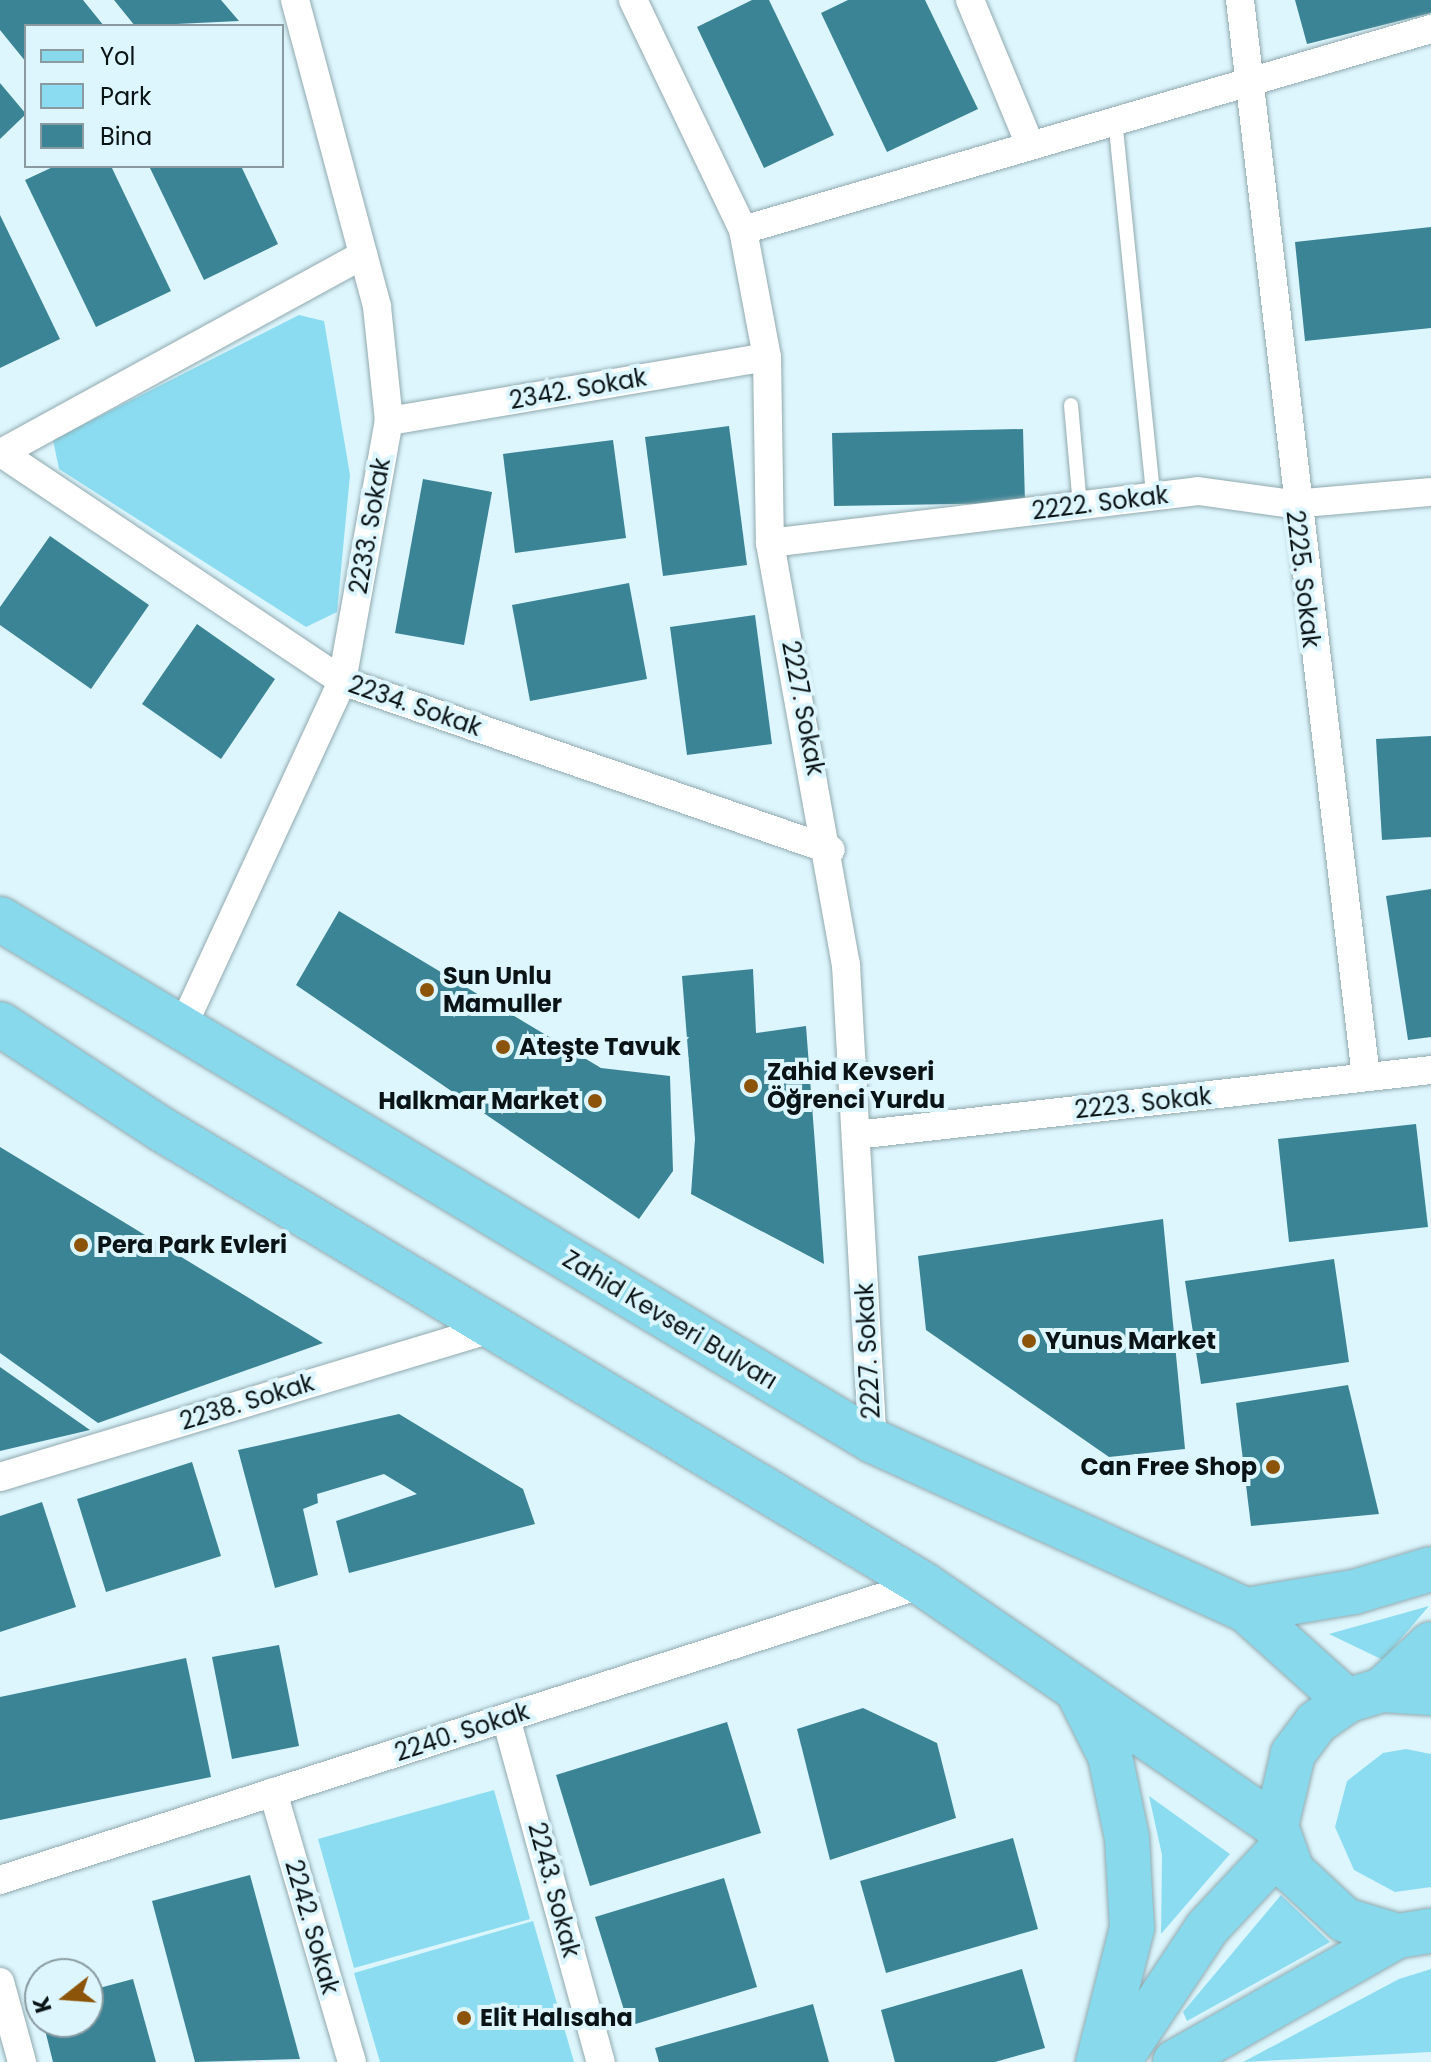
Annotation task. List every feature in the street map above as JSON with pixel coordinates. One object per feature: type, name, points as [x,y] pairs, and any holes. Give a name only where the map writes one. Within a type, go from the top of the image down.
[{"type":"main road","name":"Zahid Kevseri Bulvarı","points":[[0,919],[873,1441],[1246,1610],[1364,1695]]},
{"type":"main road","points":[[0,1024],[494,1328],[923,1584],[1279,1837],[1314,1897],[1345,1920],[1415,1934]]},
{"type":"main road","points":[[1246,1610],[1354,1592],[1431,1569]]},
{"type":"main road","points":[[1118,2062],[1207,1928],[1279,1837],[1293,1754],[1316,1723],[1364,1695],[1431,1644]]},
{"type":"main road","points":[[1078,1692],[1110,1756],[1132,1928],[1098,2062]]},
{"type":"main road","points":[[1364,1695],[1431,1693]]},
{"type":"main road","points":[[1175,2062],[1415,1934]]},
{"type":"street","name":"2233. Sokak","points":[[182,1028],[342,681],[389,421],[363,255],[295,0]]},
{"type":"street","name":"2227. Sokak","points":[[633,0],[743,230],[767,357],[770,543],[831,850],[856,1135],[873,1441]]},
{"type":"street","points":[[970,0],[1030,145]]},
{"type":"street","name":"2225. Sokak","points":[[1240,0],[1293,504],[1366,1077]]},
{"type":"street","points":[[743,230],[1431,29]]},
{"type":"street","points":[[1,453],[363,255]]},
{"type":"street","name":"2342. Sokak","points":[[389,421],[767,357]]},
{"type":"street","name":"2234. Sokak","points":[[1,453],[342,681],[831,850]]},
{"type":"street","name":"2222. Sokak","points":[[770,543],[1198,491],[1293,504],[1431,492]]},
{"type":"street","name":"2223. Sokak","points":[[856,1135],[1431,1070]]},
{"type":"street","name":"2238. Sokak","points":[[0,1477],[494,1328]]},
{"type":"street","name":"2240. Sokak","points":[[0,1880],[923,1584]]},
{"type":"street","name":"2243. Sokak","points":[[506,1718],[601,2062]]},
{"type":"street","name":"2242. Sokak","points":[[273,1792],[352,2062]]},
{"type":"street","points":[[0,1982],[22,2062]]},
{"type":"lane","points":[[1115,119],[1153,496]]},
{"type":"lane","points":[[1071,405],[1080,505]]},
{"type":"green space","points":[[299,315],[324,321],[350,475],[337,612],[306,627],[59,469],[53,440]]},
{"type":"green space","points":[[1429,1606],[1383,1660],[1329,1634]]},
{"type":"green space","points":[[1406,1749],[1431,1754],[1431,1887],[1395,1892],[1354,1870],[1335,1827],[1347,1781],[1383,1753]]},
{"type":"green space","points":[[494,1790],[530,1919],[354,1968],[318,1839]]},
{"type":"green space","points":[[1149,1796],[1230,1854],[1161,1934],[1162,1855]]},
{"type":"green space","points":[[1281,1895],[1330,1942],[1187,2021],[1183,2012]]},
{"type":"green space","name":"Elit Halısaha","points":[[533,1921],[574,2062],[380,2062],[354,1973]]},
{"type":"green space","points":[[1431,1969],[1431,2052],[1243,2062],[1399,1979]]},
{"type":"building","points":[[0,0],[83,0],[102,24],[24,24],[24,60],[0,30]]},
{"type":"building","points":[[114,0],[221,0],[239,21],[177,24],[133,24]]},
{"type":"building","points":[[752,0],[769,0],[834,135],[764,168],[697,27]]},
{"type":"building","points":[[848,0],[925,0],[978,109],[887,152],[821,13]]},
{"type":"building","points":[[1295,0],[1431,0],[1431,13],[1307,44]]},
{"type":"building","points":[[0,83],[24,112],[24,116],[0,139]]},
{"type":"building","points":[[51,168],[112,168],[171,291],[96,327],[25,180]]},
{"type":"building","points":[[150,168],[242,168],[278,244],[204,280]]},
{"type":"building","points":[[0,215],[60,339],[0,368]]},
{"type":"building","points":[[1431,227],[1431,328],[1305,341],[1295,242]]},
{"type":"building","points":[[729,426],[747,565],[663,576],[645,437]]},
{"type":"building","points":[[1023,429],[1025,503],[834,506],[832,433]]},
{"type":"building","points":[[613,440],[626,538],[515,553],[503,454]]},
{"type":"building","points":[[423,479],[492,492],[464,645],[395,633]]},
{"type":"building","points":[[50,536],[149,605],[91,689],[0,625],[0,607]]},
{"type":"building","points":[[629,583],[647,679],[530,701],[512,605]]},
{"type":"building","points":[[755,615],[772,744],[687,755],[670,627]]},
{"type":"building","points":[[197,624],[275,679],[221,759],[142,704]]},
{"type":"building","points":[[1431,736],[1431,837],[1382,840],[1376,739]]},
{"type":"building","points":[[1431,889],[1431,1037],[1408,1040],[1386,896]]},
{"type":"building","points":[[339,911],[601,1068],[670,1076],[673,1171],[639,1219],[296,985]]},
{"type":"building","name":"Zahid Kevseri Öğrenci Yurdu","points":[[753,969],[756,1033],[806,1026],[824,1264],[691,1194],[695,1139],[682,976]]},
{"type":"building","points":[[1416,1124],[1428,1227],[1289,1242],[1278,1139]]},
{"type":"building","name":"Pera Park Evleri","points":[[0,1147],[323,1343],[98,1423],[0,1353]]},
{"type":"building","points":[[1163,1219],[1185,1449],[1109,1457],[926,1330],[918,1256]]},
{"type":"building","points":[[1334,1259],[1349,1362],[1201,1384],[1185,1281]]},
{"type":"building","points":[[0,1367],[90,1430],[0,1451]]},
{"type":"building","points":[[1348,1385],[1379,1514],[1251,1526],[1236,1403]]},
{"type":"building","points":[[399,1414],[523,1489],[535,1524],[349,1573],[336,1521],[417,1494],[384,1474],[317,1494],[318,1503],[303,1509],[318,1575],[275,1588],[238,1450]]},
{"type":"building","points":[[192,1462],[221,1556],[106,1592],[77,1499]]},
{"type":"building","points":[[42,1502],[76,1607],[0,1632],[0,1516]]},
{"type":"building","points":[[279,1645],[299,1746],[232,1759],[212,1657]]},
{"type":"building","points":[[186,1658],[211,1777],[0,1820],[0,1697]]},
{"type":"building","points":[[863,1708],[937,1743],[956,1818],[830,1860],[797,1729]]},
{"type":"building","points":[[727,1722],[761,1833],[590,1886],[556,1775]]},
{"type":"building","points":[[1013,1838],[1038,1929],[886,1973],[860,1881]]},
{"type":"building","points":[[250,1875],[300,2059],[195,2062],[152,1901]]},
{"type":"building","points":[[724,1878],[757,1987],[629,2026],[595,1917]]},
{"type":"building","points":[[1022,1969],[1045,2048],[995,2062],[895,2062],[881,2010]]},
{"type":"building","points":[[133,1979],[156,2062],[53,2062],[47,2038],[104,2038],[104,1987]]},
{"type":"building","points":[[813,2004],[829,2062],[659,2062],[655,2048]]},
{"type":"place","name":"Sun Unlu Mamuller","points":[[427,990]]},
{"type":"place","name":"Ateşte Tavuk","points":[[503,1047]]},
{"type":"place","name":"Zahid Kevseri Öğrenci Yurdu","points":[[751,1086]]},
{"type":"place","name":"Halkmar Market","points":[[595,1101]]},
{"type":"place","name":"Pera Park Evleri","points":[[81,1245]]},
{"type":"place","name":"Yunus Market","points":[[1029,1341]]},
{"type":"place","name":"Can Free Shop","points":[[1273,1467]]},
{"type":"place","name":"Elit Halısaha","points":[[464,2018]]}]
